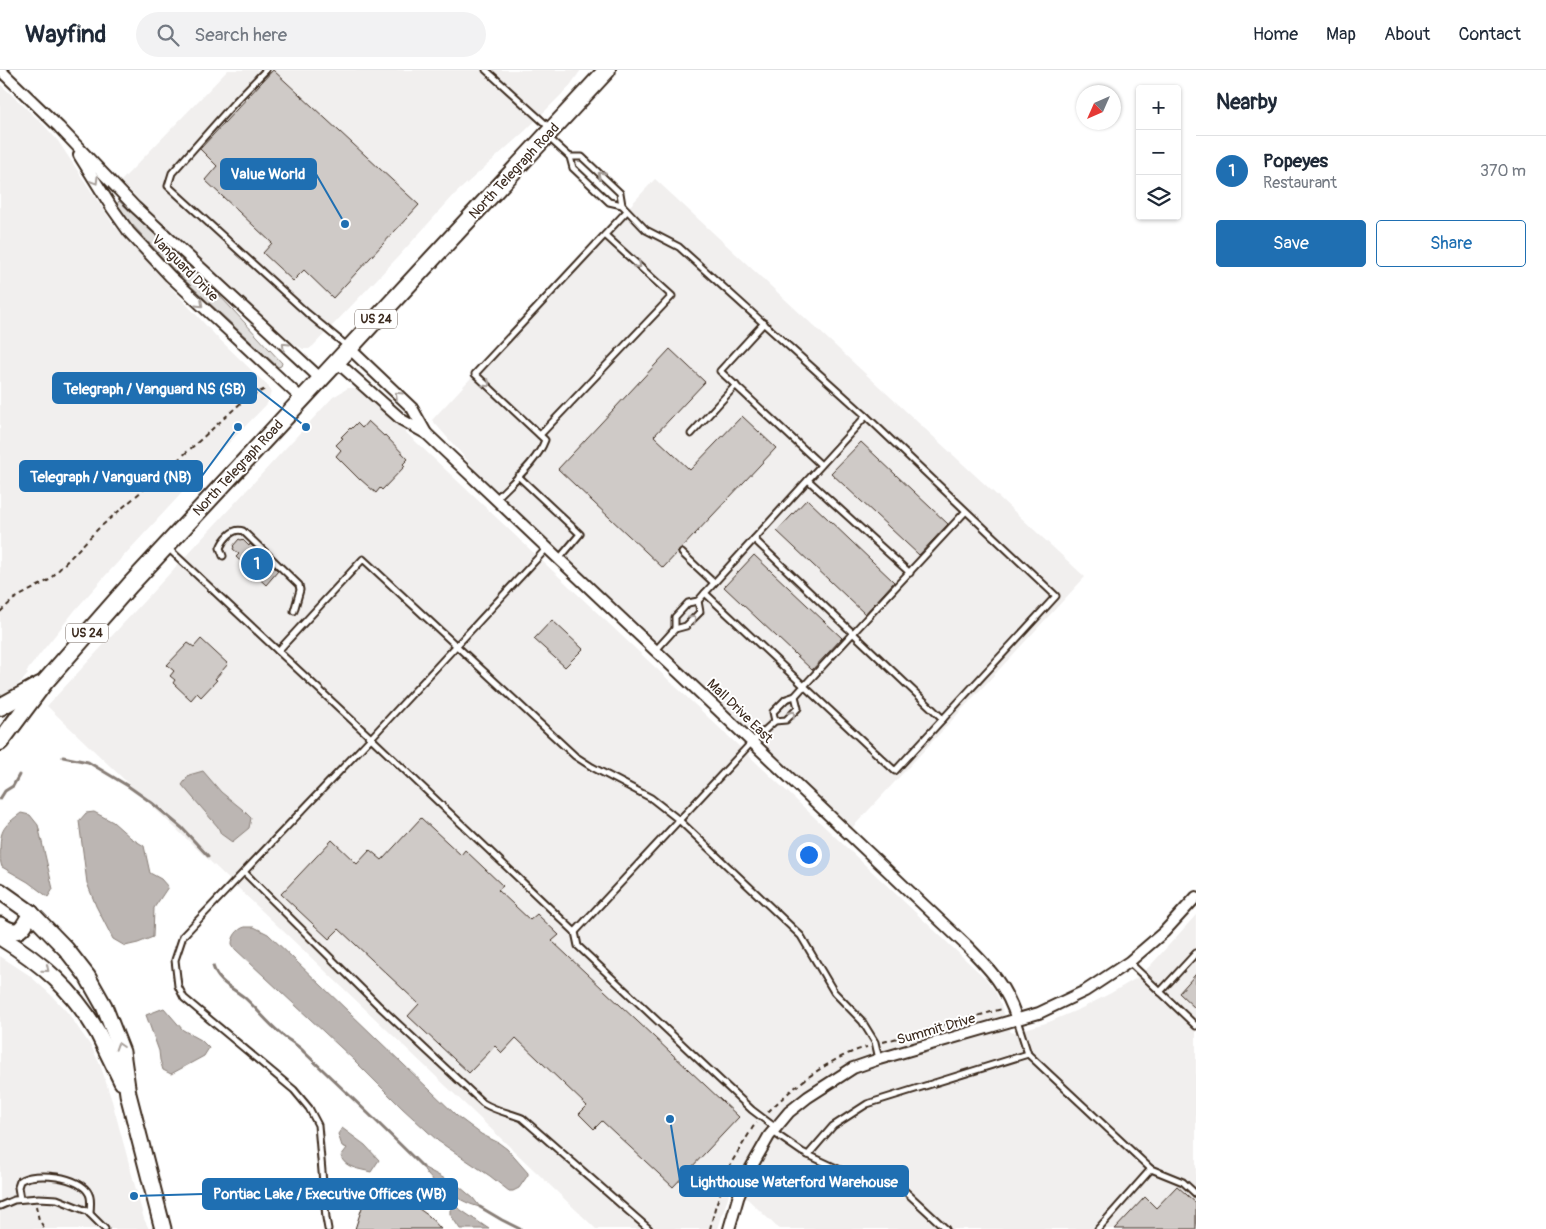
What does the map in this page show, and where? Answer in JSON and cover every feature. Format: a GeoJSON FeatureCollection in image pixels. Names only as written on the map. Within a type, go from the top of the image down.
{"type":"FeatureCollection","features":[{"type":"Feature","properties":{"kind":"main road","name":"North Telegraph Road"},"geometry":{"type":"LineString","coordinates":[[0,742],[44,683],[166,546],[607,70]]}},
{"type":"Feature","properties":{"kind":"main road"},"geometry":{"type":"LineString","coordinates":[[0,707],[44,683]]}},
{"type":"Feature","properties":{"kind":"main road"},"geometry":{"type":"LineString","coordinates":[[0,891],[31,913],[49,930],[87,976],[104,1006],[122,1052],[128,1094],[163,1229]]}},
{"type":"Feature","properties":{"kind":"main road"},"geometry":{"type":"LineString","coordinates":[[0,925],[11,931],[18,931],[24,927],[31,913]]}},
{"type":"Feature","properties":{"kind":"main road"},"geometry":{"type":"LineString","coordinates":[[0,936],[44,967],[70,994],[97,1033],[128,1094]]}},
{"type":"Feature","properties":{"kind":"street","name":"Vanguard Drive"},"geometry":{"type":"LineString","coordinates":[[0,70],[59,127],[135,207],[320,379]]}},
{"type":"Feature","properties":{"kind":"street","name":"Vanguard Drive"},"geometry":{"type":"LineString","coordinates":[[70,139],[129,232],[170,276],[302,399]]}},
{"type":"Feature","properties":{"kind":"street","name":"Mall Drive East"},"geometry":{"type":"LineString","coordinates":[[349,348],[412,408],[427,434]]}},
{"type":"Feature","properties":{"kind":"street","name":"Mall Drive East"},"geometry":{"type":"LineString","coordinates":[[336,362],[402,420],[427,434],[992,970],[1004,988],[1013,1006],[1017,1020]]}},
{"type":"Feature","properties":{"kind":"street","name":"Summit Drive"},"geometry":{"type":"LineString","coordinates":[[729,1229],[748,1173],[774,1130],[789,1112],[808,1097],[853,1068],[1039,1013],[1086,991],[1129,962],[1164,932],[1196,898]]}},
{"type":"Feature","properties":{"kind":"lane"},"geometry":{"type":"LineString","coordinates":[[266,70],[172,173],[168,186],[307,313],[349,348]]}},
{"type":"Feature","properties":{"kind":"lane"},"geometry":{"type":"LineString","coordinates":[[486,70],[549,133],[570,157],[572,168],[608,202],[622,205],[646,230],[680,247],[866,416],[1056,596],[896,770],[706,593]]}},
{"type":"Feature","properties":{"kind":"lane"},"geometry":{"type":"LineString","coordinates":[[570,157],[582,157],[620,193],[622,205]]}},
{"type":"Feature","properties":{"kind":"lane"},"geometry":{"type":"LineString","coordinates":[[495,500],[542,450],[545,440],[475,374],[628,211]]}},
{"type":"Feature","properties":{"kind":"lane"},"geometry":{"type":"LineString","coordinates":[[540,435],[672,296],[605,235]]}},
{"type":"Feature","properties":{"kind":"lane"},"geometry":{"type":"LineString","coordinates":[[764,323],[720,370],[821,465]]}},
{"type":"Feature","properties":{"kind":"lane"},"geometry":{"type":"LineString","coordinates":[[690,434],[736,385]]}},
{"type":"Feature","properties":{"kind":"lane"},"geometry":{"type":"LineString","coordinates":[[675,629],[675,617],[688,604],[698,601],[706,593],[866,416]]}},
{"type":"Feature","properties":{"kind":"lane"},"geometry":{"type":"LineString","coordinates":[[518,476],[580,534],[559,558]]}},
{"type":"Feature","properties":{"kind":"lane"},"geometry":{"type":"LineString","coordinates":[[808,480],[910,573]]}},
{"type":"Feature","properties":{"kind":"lane"},"geometry":{"type":"LineString","coordinates":[[775,721],[773,712],[786,699],[795,696],[966,511]]}},
{"type":"Feature","properties":{"kind":"lane"},"geometry":{"type":"LineString","coordinates":[[223,556],[220,548],[223,542],[236,530],[243,531],[299,585],[300,590],[294,611]]}},
{"type":"Feature","properties":{"kind":"lane"},"geometry":{"type":"LineString","coordinates":[[754,539],[854,632],[943,719]]}},
{"type":"Feature","properties":{"kind":"lane"},"geometry":{"type":"LineString","coordinates":[[166,546],[574,932],[578,946],[774,1130],[808,1155],[847,1173],[875,1175],[892,1179],[946,1229]]}},
{"type":"Feature","properties":{"kind":"lane"},"geometry":{"type":"LineString","coordinates":[[328,1229],[318,1125],[309,1108],[294,1090],[184,998],[178,986],[175,960],[183,936],[371,738],[547,548]]}},
{"type":"Feature","properties":{"kind":"lane"},"geometry":{"type":"LineString","coordinates":[[682,553],[714,583]]}},
{"type":"Feature","properties":{"kind":"lane"},"geometry":{"type":"LineString","coordinates":[[278,651],[363,559],[575,756],[651,798],[679,820],[801,936],[834,992],[862,1021],[875,1042],[879,1059]]}},
{"type":"Feature","properties":{"kind":"lane"},"geometry":{"type":"LineString","coordinates":[[656,650],[675,629],[686,626],[700,612],[698,601]]}},
{"type":"Feature","properties":{"kind":"lane"},"geometry":{"type":"LineString","coordinates":[[574,932],[752,742],[775,721],[786,720],[798,708],[795,696]]}},
{"type":"Feature","properties":{"kind":"lane"},"geometry":{"type":"LineString","coordinates":[[244,872],[378,1005],[483,1104],[496,1111],[510,1113],[522,1118],[649,1229]]}},
{"type":"Feature","properties":{"kind":"lane"},"geometry":{"type":"LineString","coordinates":[[1160,992],[1196,953]]}},
{"type":"Feature","properties":{"kind":"lane"},"geometry":{"type":"LineString","coordinates":[[1129,962],[1196,1026]]}},
{"type":"Feature","properties":{"kind":"lane"},"geometry":{"type":"LineString","coordinates":[[1017,1020],[1028,1054],[1151,1169],[1183,1182],[1196,1194]]}},
{"type":"Feature","properties":{"kind":"lane"},"geometry":{"type":"LineString","coordinates":[[808,1155],[833,1126],[867,1104],[1028,1054]]}},
{"type":"Feature","properties":{"kind":"lane"},"geometry":{"type":"LineString","coordinates":[[1098,1229],[1151,1169]]}},
{"type":"Feature","properties":{"kind":"lane"},"geometry":{"type":"LineString","coordinates":[[20,1199],[18,1187],[20,1181],[25,1177],[51,1176],[71,1181],[86,1188],[91,1198],[90,1214]]}},
{"type":"Feature","properties":{"kind":"lane"},"geometry":{"type":"LineString","coordinates":[[0,1206],[20,1199],[57,1200],[87,1211],[105,1229]]}},
{"type":"Feature","properties":{"kind":"path"},"geometry":{"type":"LineString","coordinates":[[0,612],[14,599],[49,580],[98,529],[243,401],[268,388]]}},
{"type":"Feature","properties":{"kind":"path"},"geometry":{"type":"LineString","coordinates":[[35,1198],[39,1220],[46,1229]]}},
{"type":"Feature","properties":{"kind":"shaded area"},"geometry":{"type":"Polygon","coordinates":[[[228,70],[581,70],[569,87],[525,131],[456,193],[313,346],[309,349],[303,349],[287,340],[147,209],[121,181],[228,70]]]}},
{"type":"Feature","properties":{"kind":"shaded area"},"geometry":{"type":"Polygon","coordinates":[[[0,84],[43,124],[58,141],[113,224],[126,239],[215,335],[268,386],[271,392],[267,404],[106,575],[44,649],[26,672],[28,674],[0,701],[0,84]]]}},
{"type":"Feature","properties":{"kind":"shaded area"},"geometry":{"type":"Polygon","coordinates":[[[655,179],[1085,577],[852,828],[480,475],[432,420],[655,179]]]}},
{"type":"Feature","properties":{"kind":"shaded area"},"geometry":{"type":"Polygon","coordinates":[[[119,201],[220,296],[282,363],[281,366],[278,367],[175,271],[130,222],[117,204],[119,201]]]}},
{"type":"Feature","properties":{"kind":"shaded area"},"geometry":{"type":"Polygon","coordinates":[[[348,388],[362,391],[985,978],[995,991],[1011,1033],[1049,1022],[1082,1008],[1135,979],[1150,966],[1196,915],[1196,1229],[779,1229],[732,1184],[718,1229],[596,1229],[47,706],[333,397],[348,388]]]}},
{"type":"Feature","properties":{"kind":"shaded area"},"geometry":{"type":"Polygon","coordinates":[[[203,771],[221,792],[251,818],[249,828],[232,842],[221,834],[218,827],[182,785],[189,775],[203,771]]]}},
{"type":"Feature","properties":{"kind":"shaded area"},"geometry":{"type":"Polygon","coordinates":[[[94,812],[113,822],[131,838],[144,846],[150,873],[161,879],[168,887],[154,908],[153,937],[125,946],[113,939],[96,906],[87,883],[79,821],[86,813],[94,812]]]}},
{"type":"Feature","properties":{"kind":"shaded area"},"geometry":{"type":"Polygon","coordinates":[[[21,813],[30,815],[38,825],[53,889],[48,897],[1,865],[2,833],[7,825],[21,813]]]}},
{"type":"Feature","properties":{"kind":"shaded area"},"geometry":{"type":"Polygon","coordinates":[[[245,927],[254,927],[268,934],[457,1116],[481,1134],[507,1149],[528,1173],[519,1188],[509,1191],[438,1141],[235,949],[232,944],[234,936],[237,931],[245,927]]]}},
{"type":"Feature","properties":{"kind":"shaded area"},"geometry":{"type":"Polygon","coordinates":[[[0,956],[29,975],[51,995],[68,1013],[92,1048],[101,1067],[112,1101],[144,1219],[149,1229],[0,1229],[0,956]]]}},
{"type":"Feature","properties":{"kind":"shaded area"},"geometry":{"type":"Polygon","coordinates":[[[164,1008],[183,1030],[201,1040],[209,1048],[204,1056],[171,1074],[163,1070],[159,1051],[146,1015],[164,1008]]]}},
{"type":"Feature","properties":{"kind":"shaded area"},"geometry":{"type":"Polygon","coordinates":[[[342,1128],[365,1145],[379,1160],[371,1172],[349,1166],[343,1160],[341,1156],[347,1148],[342,1146],[338,1134],[342,1128]]]}},
{"type":"Feature","properties":{"kind":"shaded area"},"geometry":{"type":"Polygon","coordinates":[[[423,1167],[460,1187],[480,1207],[465,1202],[439,1186],[423,1167]]]}},
{"type":"Feature","properties":{"kind":"shaded area"},"geometry":{"type":"Polygon","coordinates":[[[455,1206],[489,1229],[460,1229],[450,1214],[450,1210],[455,1206]]]}},
{"type":"Feature","properties":{"kind":"building"},"geometry":{"type":"Polygon","coordinates":[[[273,70],[419,205],[333,298],[304,270],[293,281],[263,253],[272,243],[205,180],[217,166],[200,149],[273,70]]]}},
{"type":"Feature","properties":{"kind":"building"},"geometry":{"type":"Polygon","coordinates":[[[670,349],[705,382],[654,436],[690,470],[742,416],[776,448],[663,568],[558,469],[670,349]]]}},
{"type":"Feature","properties":{"kind":"building"},"geometry":{"type":"Polygon","coordinates":[[[368,421],[385,435],[408,459],[403,464],[405,466],[382,490],[380,488],[376,493],[336,456],[341,450],[336,445],[343,438],[341,437],[357,423],[362,428],[368,421]]]}},
{"type":"Feature","properties":{"kind":"building"},"geometry":{"type":"Polygon","coordinates":[[[861,442],[948,524],[919,555],[831,473],[861,442]]]}},
{"type":"Feature","properties":{"kind":"building"},"geometry":{"type":"Polygon","coordinates":[[[807,499],[894,582],[865,614],[777,531],[807,499]]]}},
{"type":"Feature","properties":{"kind":"building"},"geometry":{"type":"Polygon","coordinates":[[[239,539],[242,539],[249,546],[250,544],[278,571],[266,585],[236,557],[239,554],[233,549],[233,546],[239,539]]]}},
{"type":"Feature","properties":{"kind":"building"},"geometry":{"type":"Polygon","coordinates":[[[754,555],[842,638],[812,670],[724,587],[754,555]]]}},
{"type":"Feature","properties":{"kind":"building"},"geometry":{"type":"Polygon","coordinates":[[[552,620],[583,649],[565,667],[534,639],[552,620]]]}},
{"type":"Feature","properties":{"kind":"building"},"geometry":{"type":"Polygon","coordinates":[[[201,639],[228,664],[215,679],[217,680],[201,697],[197,693],[191,700],[173,683],[175,680],[170,676],[174,671],[167,665],[188,643],[194,647],[201,639]]]}},
{"type":"Feature","properties":{"kind":"building"},"geometry":{"type":"Polygon","coordinates":[[[421,818],[461,855],[465,850],[503,886],[498,890],[530,920],[537,914],[559,935],[552,941],[739,1117],[673,1187],[602,1121],[594,1129],[579,1114],[587,1106],[516,1038],[502,1053],[495,1046],[469,1073],[408,1016],[419,1004],[339,929],[329,939],[281,894],[332,840],[357,864],[370,850],[382,860],[421,818]]]}},
{"type":"Feature","properties":{"kind":"building"},"geometry":{"type":"Polygon","coordinates":[[[1196,974],[1196,1009],[1179,993],[1196,974]]]}},
{"type":"Feature","properties":{"kind":"building"},"geometry":{"type":"Polygon","coordinates":[[[370,1183],[398,1194],[429,1216],[441,1229],[355,1229],[370,1183]]]}},
{"type":"Feature","properties":{"kind":"building"},"geometry":{"type":"Polygon","coordinates":[[[1177,1186],[1196,1203],[1196,1229],[1115,1229],[1145,1197],[1156,1208],[1177,1186]]]}},
{"type":"Feature","properties":{"kind":"waterway"},"geometry":{"type":"LineString","coordinates":[[63,757],[88,762],[128,786],[182,828],[208,856]]}},
{"type":"Feature","properties":{"kind":"waterway"},"geometry":{"type":"LineString","coordinates":[[0,799],[5,791],[13,786],[19,775]]}},
{"type":"Feature","properties":{"kind":"waterway"},"geometry":{"type":"LineString","coordinates":[[213,966],[218,977],[226,985],[245,998],[275,1029],[301,1049],[423,1167]]}},
{"type":"Feature","properties":{"kind":"waterway"},"geometry":{"type":"LineString","coordinates":[[480,1207],[520,1229]]}},
{"type":"Feature","properties":{"kind":"place","name":"Value World"},"geometry":{"type":"Point","coordinates":[345,224]}},
{"type":"Feature","properties":{"kind":"place","name":"Telegraph / Vanguard (NB)"},"geometry":{"type":"Point","coordinates":[238,427]}},
{"type":"Feature","properties":{"kind":"place","name":"Telegraph / Vanguard NS (SB)"},"geometry":{"type":"Point","coordinates":[306,427]}},
{"type":"Feature","properties":{"kind":"place","name":"Popeyes"},"geometry":{"type":"Point","coordinates":[257,564]}},
{"type":"Feature","properties":{"kind":"place","name":"Lighthouse Waterford Warehouse"},"geometry":{"type":"Point","coordinates":[670,1119]}},
{"type":"Feature","properties":{"kind":"place","name":"Pontiac Lake / Executive Offices (WB)"},"geometry":{"type":"Point","coordinates":[134,1196]}}]}
